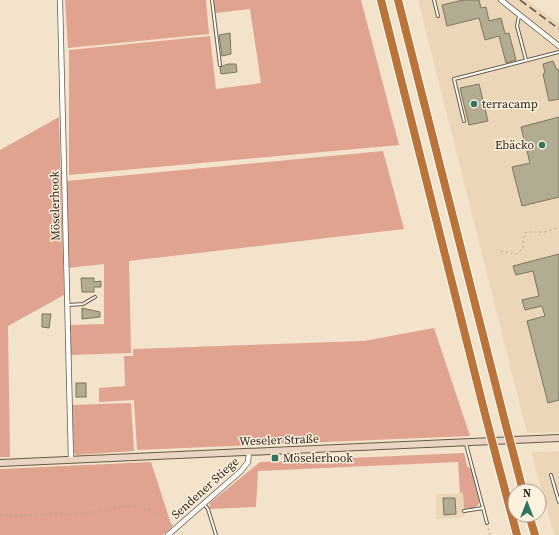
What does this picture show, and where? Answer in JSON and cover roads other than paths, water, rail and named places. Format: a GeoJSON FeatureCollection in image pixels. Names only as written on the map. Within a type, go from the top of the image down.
{"type":"FeatureCollection","features":[{"type":"Feature","properties":{"kind":"highway"},"geometry":{"type":"LineString","coordinates":[[381,0],[516,535]]}},
{"type":"Feature","properties":{"kind":"highway"},"geometry":{"type":"LineString","coordinates":[[398,0],[521,483]]}},
{"type":"Feature","properties":{"kind":"highway"},"geometry":{"type":"LineString","coordinates":[[531,523],[534,535]]}},
{"type":"Feature","properties":{"kind":"main road","name":"Weseler Straße"},"geometry":{"type":"LineString","coordinates":[[0,463],[559,438]]}},
{"type":"Feature","properties":{"kind":"street","name":"Möselerhook"},"geometry":{"type":"LineString","coordinates":[[60,0],[71,460]]}},
{"type":"Feature","properties":{"kind":"street"},"geometry":{"type":"LineString","coordinates":[[501,0],[559,46]]}},
{"type":"Feature","properties":{"kind":"street","name":"Sendener Stiege"},"geometry":{"type":"LineString","coordinates":[[168,535],[246,465],[249,452]]}},
{"type":"Feature","properties":{"kind":"lane"},"geometry":{"type":"LineString","coordinates":[[212,0],[220,65]]}},
{"type":"Feature","properties":{"kind":"lane"},"geometry":{"type":"LineString","coordinates":[[434,0],[438,16]]}},
{"type":"Feature","properties":{"kind":"lane"},"geometry":{"type":"LineString","coordinates":[[520,15],[517,20],[517,26],[526,60]]}},
{"type":"Feature","properties":{"kind":"lane"},"geometry":{"type":"LineString","coordinates":[[464,121],[454,78],[559,52]]}},
{"type":"Feature","properties":{"kind":"lane"},"geometry":{"type":"LineString","coordinates":[[68,304],[84,304],[95,297]]}},
{"type":"Feature","properties":{"kind":"lane"},"geometry":{"type":"LineString","coordinates":[[466,442],[487,523]]}},
{"type":"Feature","properties":{"kind":"lane"},"geometry":{"type":"LineString","coordinates":[[551,475],[559,502]]}},
{"type":"Feature","properties":{"kind":"lane"},"geometry":{"type":"LineString","coordinates":[[204,504],[216,535]]}},
{"type":"Feature","properties":{"kind":"lane"},"geometry":{"type":"LineString","coordinates":[[464,511],[483,508]]}},
{"type":"Feature","properties":{"kind":"railway"},"geometry":{"type":"LineString","coordinates":[[520,0],[559,29]]}},
{"type":"Feature","properties":{"kind":"place","name":"terracamp"},"geometry":{"type":"Point","coordinates":[474,104]}},
{"type":"Feature","properties":{"kind":"place","name":"Ebäcko"},"geometry":{"type":"Point","coordinates":[542,145]}},
{"type":"Feature","properties":{"kind":"place","name":"Möselerhook"},"geometry":{"type":"Point","coordinates":[275,458]}}]}
